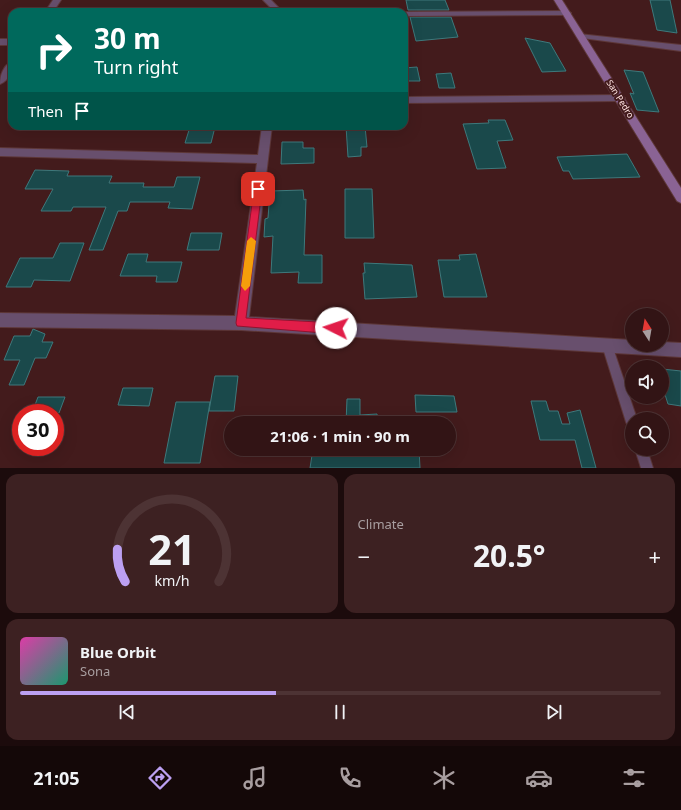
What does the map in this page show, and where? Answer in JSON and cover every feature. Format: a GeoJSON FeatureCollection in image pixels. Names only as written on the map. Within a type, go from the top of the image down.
{"type":"FeatureCollection","features":[{"type":"Feature","properties":{"kind":"main road","name":"San Pedro"},"geometry":{"type":"LineString","coordinates":[[558,0],[582,36],[681,198]]}},
{"type":"Feature","properties":{"kind":"street"},"geometry":{"type":"LineString","coordinates":[[267,0],[275,8]]}},
{"type":"Feature","properties":{"kind":"street"},"geometry":{"type":"LineString","coordinates":[[408,14],[567,13]]}},
{"type":"Feature","properties":{"kind":"street"},"geometry":{"type":"LineString","coordinates":[[582,36],[681,48]]}},
{"type":"Feature","properties":{"kind":"street"},"geometry":{"type":"LineString","coordinates":[[0,81],[8,70]]}},
{"type":"Feature","properties":{"kind":"street"},"geometry":{"type":"LineString","coordinates":[[408,100],[620,98]]}},
{"type":"Feature","properties":{"kind":"street"},"geometry":{"type":"LineString","coordinates":[[241,323],[266,130]]}},
{"type":"Feature","properties":{"kind":"street"},"geometry":{"type":"LineString","coordinates":[[0,152],[262,159]]}},
{"type":"Feature","properties":{"kind":"street"},"geometry":{"type":"LineString","coordinates":[[0,320],[241,323],[681,350]]}},
{"type":"Feature","properties":{"kind":"lane"},"geometry":{"type":"LineString","coordinates":[[607,345],[629,412]]}},
{"type":"Feature","properties":{"kind":"lane"},"geometry":{"type":"LineString","coordinates":[[643,456],[647,468]]}},
{"type":"Feature","properties":{"kind":"building"},"geometry":{"type":"Polygon","coordinates":[[[406,0],[445,0],[449,10],[408,10],[406,0]]]}},
{"type":"Feature","properties":{"kind":"building"},"geometry":{"type":"Polygon","coordinates":[[[650,0],[670,0],[677,33],[657,30],[650,0]]]}},
{"type":"Feature","properties":{"kind":"building"},"geometry":{"type":"Polygon","coordinates":[[[410,17],[451,17],[458,37],[416,41],[410,17]]]}},
{"type":"Feature","properties":{"kind":"building"},"geometry":{"type":"Polygon","coordinates":[[[525,38],[550,43],[566,71],[542,72],[525,38]]]}},
{"type":"Feature","properties":{"kind":"building"},"geometry":{"type":"Polygon","coordinates":[[[417,67],[420,81],[408,81],[408,68],[417,67]]]}},
{"type":"Feature","properties":{"kind":"building"},"geometry":{"type":"Polygon","coordinates":[[[624,70],[643,72],[659,112],[637,110],[630,93],[634,94],[624,70]]]}},
{"type":"Feature","properties":{"kind":"building"},"geometry":{"type":"Polygon","coordinates":[[[451,73],[455,88],[439,88],[436,74],[451,73]]]}},
{"type":"Feature","properties":{"kind":"building"},"geometry":{"type":"Polygon","coordinates":[[[488,120],[505,120],[513,140],[497,141],[506,168],[477,169],[463,124],[489,123],[488,120]]]}},
{"type":"Feature","properties":{"kind":"building"},"geometry":{"type":"Polygon","coordinates":[[[189,130],[214,130],[211,143],[185,143],[189,130]]]}},
{"type":"Feature","properties":{"kind":"building"},"geometry":{"type":"Polygon","coordinates":[[[346,130],[365,130],[367,147],[361,147],[361,156],[348,157],[346,130]]]}},
{"type":"Feature","properties":{"kind":"building"},"geometry":{"type":"Polygon","coordinates":[[[282,142],[303,142],[303,148],[314,148],[314,163],[281,164],[282,142]]]}},
{"type":"Feature","properties":{"kind":"building"},"geometry":{"type":"Polygon","coordinates":[[[627,154],[640,177],[573,179],[569,171],[563,171],[557,157],[627,154]]]}},
{"type":"Feature","properties":{"kind":"building"},"geometry":{"type":"Polygon","coordinates":[[[35,170],[69,171],[67,176],[112,176],[109,183],[144,183],[143,187],[174,187],[177,177],[200,177],[192,209],[168,208],[170,202],[130,202],[127,211],[118,211],[103,250],[89,250],[106,207],[73,207],[71,211],[41,211],[53,189],[25,189],[35,170]]]}},
{"type":"Feature","properties":{"kind":"building"},"geometry":{"type":"Polygon","coordinates":[[[345,189],[372,189],[374,238],[345,238],[345,189]]]}},
{"type":"Feature","properties":{"kind":"building"},"geometry":{"type":"Polygon","coordinates":[[[303,190],[304,200],[306,199],[304,255],[322,255],[322,283],[298,283],[299,272],[271,273],[273,236],[264,237],[265,219],[268,218],[270,191],[303,190]]]}},
{"type":"Feature","properties":{"kind":"building"},"geometry":{"type":"Polygon","coordinates":[[[191,233],[222,233],[219,250],[187,250],[191,233]]]}},
{"type":"Feature","properties":{"kind":"building"},"geometry":{"type":"Polygon","coordinates":[[[60,243],[84,243],[70,281],[34,280],[31,287],[6,287],[20,258],[53,258],[60,243]]]}},
{"type":"Feature","properties":{"kind":"building"},"geometry":{"type":"Polygon","coordinates":[[[128,254],[148,254],[146,262],[182,262],[177,282],[156,282],[157,276],[120,276],[128,254]]]}},
{"type":"Feature","properties":{"kind":"building"},"geometry":{"type":"Polygon","coordinates":[[[476,254],[487,297],[444,297],[438,260],[460,260],[459,255],[476,254]]]}},
{"type":"Feature","properties":{"kind":"building"},"geometry":{"type":"Polygon","coordinates":[[[364,263],[412,265],[417,297],[365,299],[363,273],[365,273],[364,263]]]}},
{"type":"Feature","properties":{"kind":"building"},"geometry":{"type":"Polygon","coordinates":[[[33,329],[45,334],[42,342],[53,342],[46,358],[35,358],[24,385],[9,385],[20,360],[4,360],[14,336],[30,336],[33,329]]]}},
{"type":"Feature","properties":{"kind":"building"},"geometry":{"type":"Polygon","coordinates":[[[669,370],[681,371],[681,406],[668,404],[669,370]]]}},
{"type":"Feature","properties":{"kind":"building"},"geometry":{"type":"Polygon","coordinates":[[[215,376],[238,376],[234,411],[209,411],[215,376]]]}},
{"type":"Feature","properties":{"kind":"building"},"geometry":{"type":"Polygon","coordinates":[[[123,388],[153,388],[149,406],[118,405],[123,388]]]}},
{"type":"Feature","properties":{"kind":"building"},"geometry":{"type":"Polygon","coordinates":[[[415,395],[454,396],[457,412],[416,412],[415,395]]]}},
{"type":"Feature","properties":{"kind":"building"},"geometry":{"type":"Polygon","coordinates":[[[38,397],[65,397],[62,404],[35,404],[38,397]]]}},
{"type":"Feature","properties":{"kind":"building"},"geometry":{"type":"Polygon","coordinates":[[[347,399],[360,399],[360,415],[377,414],[377,416],[346,416],[347,399]]]}},
{"type":"Feature","properties":{"kind":"building"},"geometry":{"type":"Polygon","coordinates":[[[531,401],[546,401],[549,411],[558,411],[562,424],[570,424],[567,413],[580,410],[596,468],[582,468],[575,440],[540,440],[531,401]]]}},
{"type":"Feature","properties":{"kind":"building"},"geometry":{"type":"Polygon","coordinates":[[[176,402],[210,402],[200,463],[164,463],[176,402]]]}},
{"type":"Feature","properties":{"kind":"building"},"geometry":{"type":"Polygon","coordinates":[[[312,456],[419,456],[420,468],[310,468],[312,456]]]}},
{"type":"Feature","properties":{"kind":"slow traffic"},"geometry":{"type":"LineString","coordinates":[[245,286],[251,241]]}},
{"type":"Feature","properties":{"kind":"route"},"geometry":{"type":"LineString","coordinates":[[258,189],[241,323],[336,328]]}}]}
